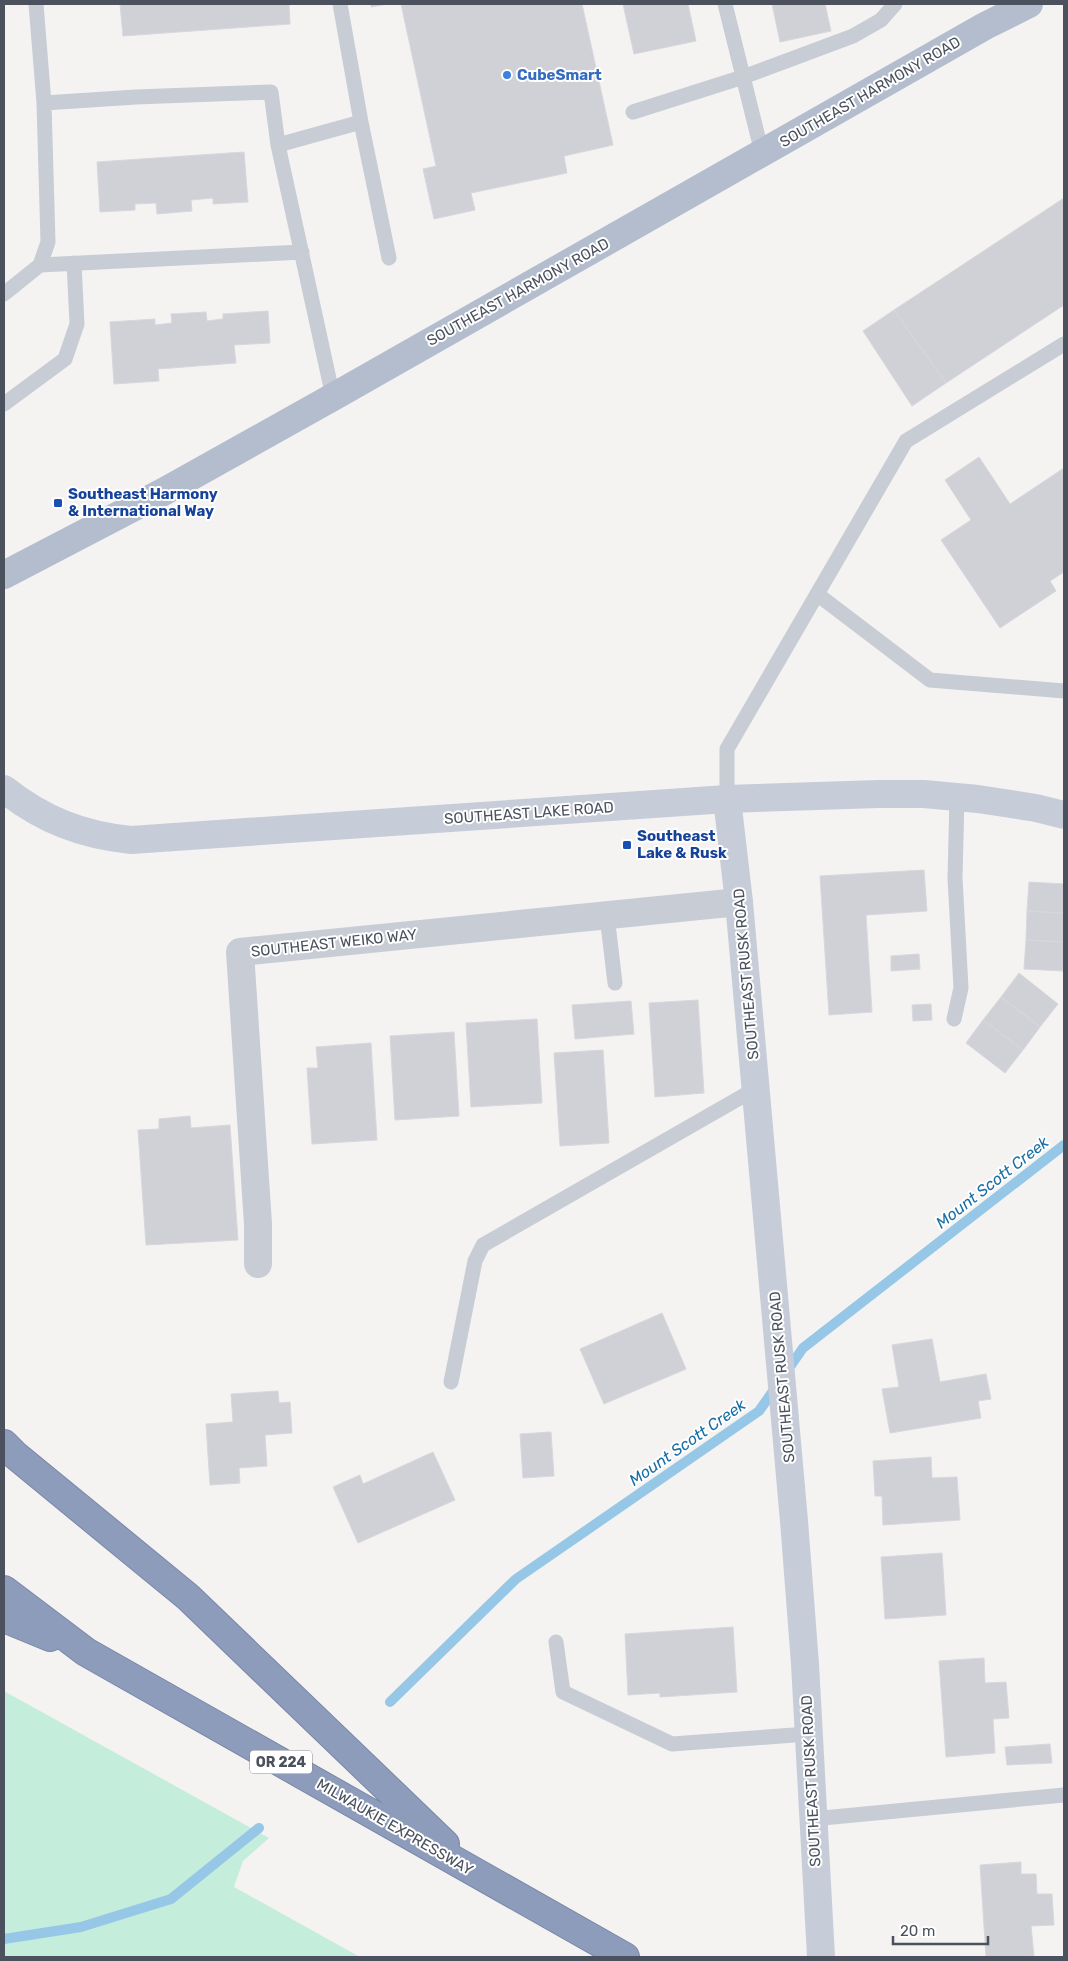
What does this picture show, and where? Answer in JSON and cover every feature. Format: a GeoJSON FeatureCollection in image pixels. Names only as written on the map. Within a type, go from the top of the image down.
{"type":"FeatureCollection","features":[{"type":"Feature","properties":{"kind":"highway"},"geometry":{"type":"LineString","coordinates":[[4,1444],[188,1597],[475,1873]]}},
{"type":"Feature","properties":{"kind":"highway","name":"MILWAUKIE EXPRESSWAY"},"geometry":{"type":"LineString","coordinates":[[4,1590],[86,1652]]}},
{"type":"Feature","properties":{"kind":"highway","name":"MILWAUKIE EXPRESSWAY"},"geometry":{"type":"LineString","coordinates":[[4,1618],[86,1652],[625,1957]]}},
{"type":"Feature","properties":{"kind":"main road","name":"SOUTHEAST HARMONY ROAD"},"geometry":{"type":"LineString","coordinates":[[4,575],[165,491],[334,397],[985,26],[1030,4]]}},
{"type":"Feature","properties":{"kind":"street","name":"SOUTHEAST LAKE ROAD"},"geometry":{"type":"LineString","coordinates":[[4,789],[20,802],[58,823],[110,838],[131,840],[727,799],[879,794],[924,794],[957,797],[1036,808],[1064,815]]}},
{"type":"Feature","properties":{"kind":"street","name":"SOUTHEAST RUSK ROAD"},"geometry":{"type":"LineString","coordinates":[[727,799],[740,902],[757,1088],[805,1664],[821,1957]]}},
{"type":"Feature","properties":{"kind":"street","name":"SOUTHEAST WEIKO WAY"},"geometry":{"type":"LineString","coordinates":[[258,1264],[258,1224],[240,952],[740,902]]}},
{"type":"Feature","properties":{"kind":"lane"},"geometry":{"type":"LineString","coordinates":[[4,294],[40,265],[48,242],[44,103],[36,4]]}},
{"type":"Feature","properties":{"kind":"lane"},"geometry":{"type":"LineString","coordinates":[[340,4],[361,122],[389,258]]}},
{"type":"Feature","properties":{"kind":"lane"},"geometry":{"type":"LineString","coordinates":[[726,4],[762,153]]}},
{"type":"Feature","properties":{"kind":"lane"},"geometry":{"type":"LineString","coordinates":[[633,112],[743,77],[852,36],[881,20],[894,4]]}},
{"type":"Feature","properties":{"kind":"lane"},"geometry":{"type":"LineString","coordinates":[[44,103],[136,97],[271,92],[278,145],[334,397]]}},
{"type":"Feature","properties":{"kind":"lane"},"geometry":{"type":"LineString","coordinates":[[278,145],[361,122]]}},
{"type":"Feature","properties":{"kind":"lane"},"geometry":{"type":"LineString","coordinates":[[40,265],[302,252]]}},
{"type":"Feature","properties":{"kind":"lane"},"geometry":{"type":"LineString","coordinates":[[4,404],[65,359],[77,324],[74,263]]}},
{"type":"Feature","properties":{"kind":"lane"},"geometry":{"type":"LineString","coordinates":[[727,799],[727,749],[906,440],[1064,344]]}},
{"type":"Feature","properties":{"kind":"lane"},"geometry":{"type":"LineString","coordinates":[[817,594],[930,680],[1064,691]]}},
{"type":"Feature","properties":{"kind":"lane"},"geometry":{"type":"LineString","coordinates":[[954,1020],[961,988],[955,878],[957,797]]}},
{"type":"Feature","properties":{"kind":"lane"},"geometry":{"type":"LineString","coordinates":[[606,916],[615,983]]}},
{"type":"Feature","properties":{"kind":"lane"},"geometry":{"type":"LineString","coordinates":[[451,1382],[475,1261],[483,1245],[757,1088]]}},
{"type":"Feature","properties":{"kind":"lane"},"geometry":{"type":"LineString","coordinates":[[556,1642],[563,1692],[672,1744],[808,1734]]}},
{"type":"Feature","properties":{"kind":"lane"},"geometry":{"type":"LineString","coordinates":[[812,1819],[1064,1795]]}},
{"type":"Feature","properties":{"kind":"green space"},"geometry":{"type":"Polygon","coordinates":[[[4,1691],[269,1838],[243,1861],[234,1887],[360,1957],[4,1957],[4,1691]]]}},
{"type":"Feature","properties":{"kind":"building"},"geometry":{"type":"Polygon","coordinates":[[[120,4],[289,4],[290,24],[123,36],[120,4]]]}},
{"type":"Feature","properties":{"kind":"building"},"geometry":{"type":"Polygon","coordinates":[[[371,4],[388,4],[371,7],[371,4]]]}},
{"type":"Feature","properties":{"kind":"building","name":"CubeSmart"},"geometry":{"type":"Polygon","coordinates":[[[401,4],[582,4],[613,145],[564,156],[567,173],[471,193],[475,210],[434,219],[423,169],[436,166],[401,4]]]}},
{"type":"Feature","properties":{"kind":"building"},"geometry":{"type":"Polygon","coordinates":[[[623,4],[688,4],[696,41],[634,54],[623,4]]]}},
{"type":"Feature","properties":{"kind":"building"},"geometry":{"type":"Polygon","coordinates":[[[772,4],[825,4],[831,31],[780,42],[772,4]]]}},
{"type":"Feature","properties":{"kind":"building"},"geometry":{"type":"Polygon","coordinates":[[[244,152],[248,202],[213,204],[213,198],[191,200],[192,211],[157,214],[156,203],[135,204],[135,210],[100,212],[97,162],[244,152]]]}},
{"type":"Feature","properties":{"kind":"building"},"geometry":{"type":"Polygon","coordinates":[[[1064,198],[1064,305],[946,383],[894,310],[1064,198]]]}},
{"type":"Feature","properties":{"kind":"building"},"geometry":{"type":"Polygon","coordinates":[[[894,310],[946,383],[912,406],[863,331],[894,310]]]}},
{"type":"Feature","properties":{"kind":"building"},"geometry":{"type":"Polygon","coordinates":[[[268,311],[270,343],[234,345],[236,363],[158,369],[159,381],[114,384],[110,322],[155,319],[155,325],[172,323],[171,314],[206,312],[207,321],[223,319],[223,314],[268,311]]]}},
{"type":"Feature","properties":{"kind":"building"},"geometry":{"type":"Polygon","coordinates":[[[979,457],[1010,504],[1064,468],[1064,572],[1050,581],[1056,591],[1000,628],[941,540],[971,520],[945,480],[979,457]]]}},
{"type":"Feature","properties":{"kind":"building"},"geometry":{"type":"Polygon","coordinates":[[[924,870],[927,911],[866,915],[872,1012],[829,1015],[820,876],[924,870]]]}},
{"type":"Feature","properties":{"kind":"building"},"geometry":{"type":"Polygon","coordinates":[[[1029,882],[1064,884],[1064,913],[1027,911],[1029,882]]]}},
{"type":"Feature","properties":{"kind":"building"},"geometry":{"type":"Polygon","coordinates":[[[1027,911],[1064,913],[1064,942],[1026,940],[1027,911]]]}},
{"type":"Feature","properties":{"kind":"building"},"geometry":{"type":"Polygon","coordinates":[[[1026,940],[1064,942],[1064,971],[1024,969],[1026,940]]]}},
{"type":"Feature","properties":{"kind":"building"},"geometry":{"type":"Polygon","coordinates":[[[919,954],[920,969],[891,971],[891,956],[919,954]]]}},
{"type":"Feature","properties":{"kind":"building"},"geometry":{"type":"Polygon","coordinates":[[[1019,973],[1058,1004],[1040,1027],[1001,997],[1019,973]]]}},
{"type":"Feature","properties":{"kind":"building"},"geometry":{"type":"Polygon","coordinates":[[[1001,997],[1040,1027],[1023,1050],[983,1020],[1001,997]]]}},
{"type":"Feature","properties":{"kind":"building"},"geometry":{"type":"Polygon","coordinates":[[[698,1000],[704,1093],[655,1097],[649,1003],[698,1000]]]}},
{"type":"Feature","properties":{"kind":"building"},"geometry":{"type":"Polygon","coordinates":[[[631,1001],[634,1034],[575,1039],[572,1005],[631,1001]]]}},
{"type":"Feature","properties":{"kind":"building"},"geometry":{"type":"Polygon","coordinates":[[[931,1004],[932,1020],[913,1021],[912,1005],[931,1004]]]}},
{"type":"Feature","properties":{"kind":"building"},"geometry":{"type":"Polygon","coordinates":[[[537,1019],[542,1103],[471,1107],[466,1023],[537,1019]]]}},
{"type":"Feature","properties":{"kind":"building"},"geometry":{"type":"Polygon","coordinates":[[[983,1020],[1023,1050],[1005,1073],[966,1043],[983,1020]]]}},
{"type":"Feature","properties":{"kind":"building"},"geometry":{"type":"Polygon","coordinates":[[[454,1032],[459,1116],[395,1120],[390,1036],[454,1032]]]}},
{"type":"Feature","properties":{"kind":"building"},"geometry":{"type":"Polygon","coordinates":[[[371,1043],[377,1140],[312,1144],[307,1068],[318,1068],[316,1047],[371,1043]]]}},
{"type":"Feature","properties":{"kind":"building"},"geometry":{"type":"Polygon","coordinates":[[[603,1050],[609,1143],[560,1146],[554,1053],[603,1050]]]}},
{"type":"Feature","properties":{"kind":"building"},"geometry":{"type":"Polygon","coordinates":[[[190,1116],[191,1128],[230,1125],[238,1240],[146,1245],[138,1130],[159,1129],[159,1119],[190,1116]]]}},
{"type":"Feature","properties":{"kind":"building"},"geometry":{"type":"Polygon","coordinates":[[[662,1313],[686,1369],[604,1404],[580,1349],[662,1313]]]}},
{"type":"Feature","properties":{"kind":"building"},"geometry":{"type":"Polygon","coordinates":[[[932,1339],[940,1382],[986,1374],[991,1399],[978,1401],[981,1418],[890,1433],[882,1389],[899,1387],[892,1345],[932,1339]]]}},
{"type":"Feature","properties":{"kind":"building"},"geometry":{"type":"Polygon","coordinates":[[[278,1391],[279,1403],[290,1402],[292,1433],[265,1435],[267,1466],[239,1468],[240,1483],[210,1485],[206,1424],[233,1422],[231,1394],[278,1391]]]}},
{"type":"Feature","properties":{"kind":"building"},"geometry":{"type":"Polygon","coordinates":[[[551,1432],[554,1476],[523,1478],[520,1434],[551,1432]]]}},
{"type":"Feature","properties":{"kind":"building"},"geometry":{"type":"Polygon","coordinates":[[[433,1452],[455,1500],[358,1543],[333,1487],[360,1475],[363,1484],[433,1452]]]}},
{"type":"Feature","properties":{"kind":"building"},"geometry":{"type":"Polygon","coordinates":[[[931,1457],[932,1478],[957,1477],[960,1520],[883,1525],[882,1496],[875,1496],[873,1461],[931,1457]]]}},
{"type":"Feature","properties":{"kind":"building"},"geometry":{"type":"Polygon","coordinates":[[[942,1553],[946,1615],[885,1619],[881,1557],[942,1553]]]}},
{"type":"Feature","properties":{"kind":"building"},"geometry":{"type":"Polygon","coordinates":[[[733,1627],[737,1692],[660,1697],[660,1693],[628,1695],[625,1634],[733,1627]]]}},
{"type":"Feature","properties":{"kind":"building"},"geometry":{"type":"Polygon","coordinates":[[[984,1658],[985,1683],[1006,1682],[1009,1718],[993,1719],[995,1753],[946,1757],[939,1661],[984,1658]]]}},
{"type":"Feature","properties":{"kind":"building"},"geometry":{"type":"Polygon","coordinates":[[[1050,1744],[1052,1763],[1007,1765],[1005,1747],[1050,1744]]]}},
{"type":"Feature","properties":{"kind":"building"},"geometry":{"type":"Polygon","coordinates":[[[1021,1862],[1021,1874],[1036,1874],[1037,1894],[1052,1894],[1054,1925],[1031,1926],[1034,1956],[986,1957],[980,1865],[1021,1862]]]}},
{"type":"Feature","properties":{"kind":"waterway","name":"Mount Scott Creek"},"geometry":{"type":"LineString","coordinates":[[787,1371],[803,1348],[1064,1145]]}},
{"type":"Feature","properties":{"kind":"waterway","name":"Mount Scott Creek"},"geometry":{"type":"LineString","coordinates":[[390,1702],[516,1579],[759,1411],[776,1387]]}},
{"type":"Feature","properties":{"kind":"waterway","name":"Mount Scott Creek"},"geometry":{"type":"LineString","coordinates":[[4,1939],[81,1927],[171,1899],[259,1828]]}},
{"type":"Feature","properties":{"kind":"place","name":"CubeSmart"},"geometry":{"type":"Point","coordinates":[507,75]}},
{"type":"Feature","properties":{"kind":"place","name":"Southeast Harmony & International Way"},"geometry":{"type":"Point","coordinates":[58,503]}},
{"type":"Feature","properties":{"kind":"place","name":"Southeast Lake & Rusk"},"geometry":{"type":"Point","coordinates":[627,845]}}]}
